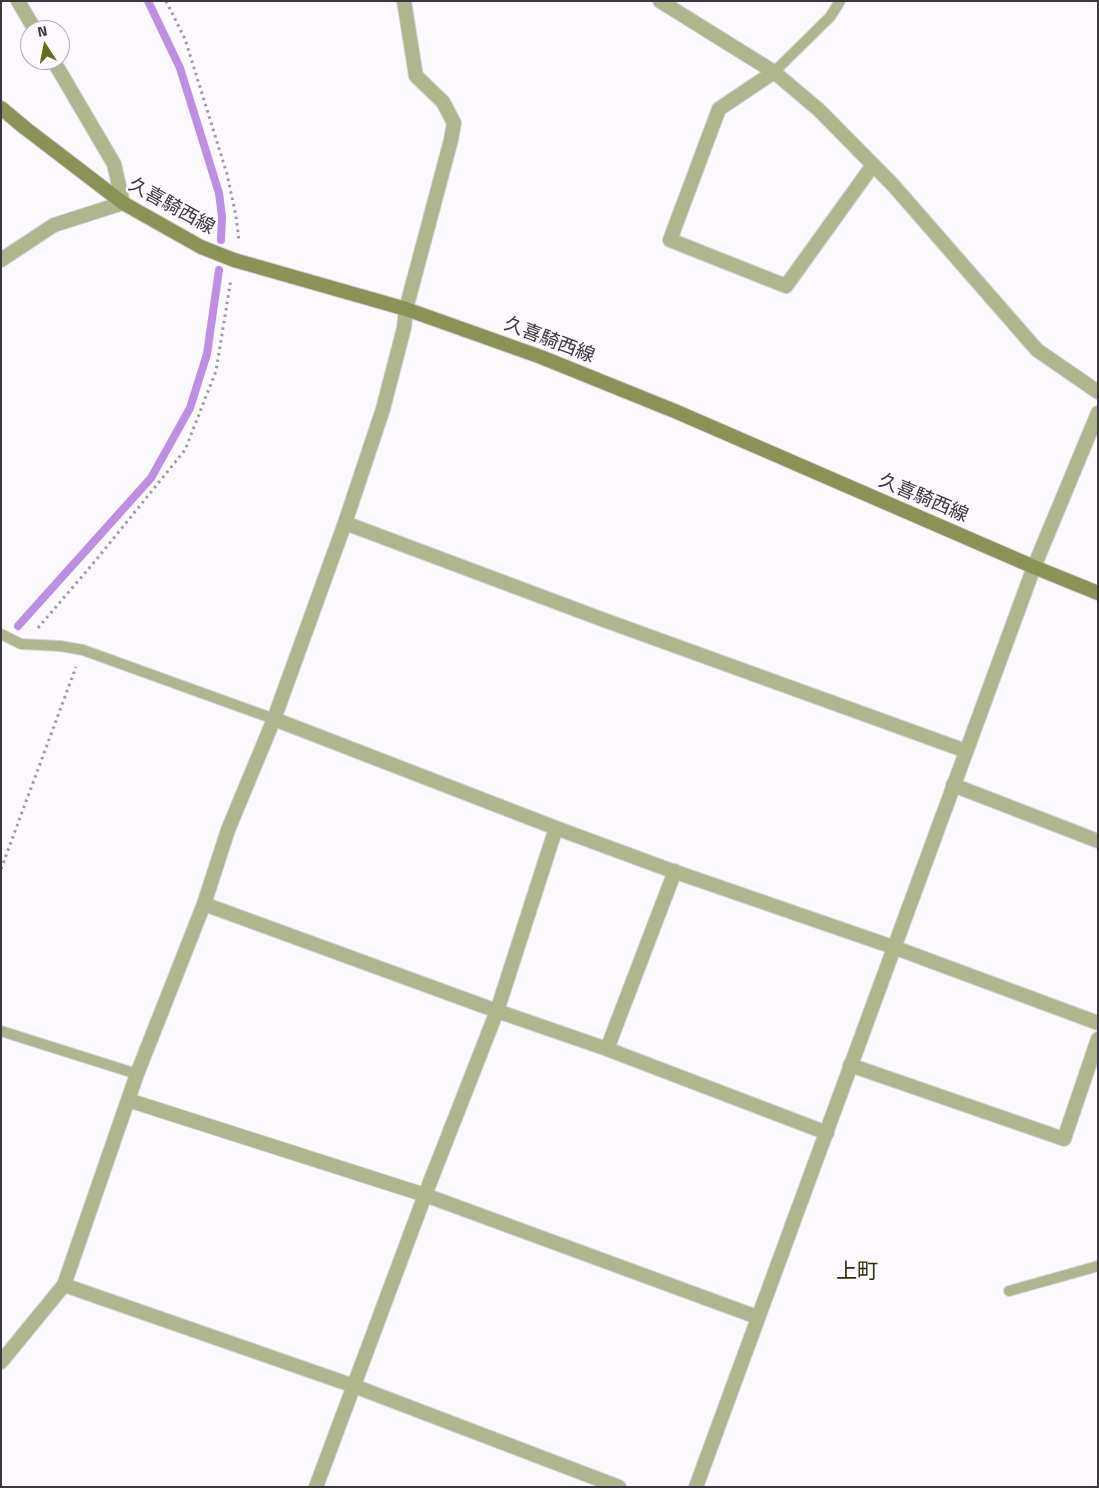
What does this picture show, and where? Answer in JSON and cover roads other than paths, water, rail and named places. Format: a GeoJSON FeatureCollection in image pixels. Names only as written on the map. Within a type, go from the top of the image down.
{"type":"FeatureCollection","features":[{"type":"Feature","properties":{"kind":"main road","name":"久喜騎西線"},"geometry":{"type":"LineString","coordinates":[[1,108],[123,204],[201,247],[234,260],[406,309],[541,356],[1098,593]]}},
{"type":"Feature","properties":{"kind":"street"},"geometry":{"type":"LineString","coordinates":[[18,1],[29,20]]}},
{"type":"Feature","properties":{"kind":"street"},"geometry":{"type":"LineString","coordinates":[[1,1362],[64,1285],[128,1100],[204,904],[228,830],[274,719],[345,523],[383,409],[404,328],[406,309],[452,140],[454,123],[443,102],[416,76],[404,1]]}},
{"type":"Feature","properties":{"kind":"street"},"geometry":{"type":"LineString","coordinates":[[660,1],[774,72],[819,110],[893,185],[1038,350],[1098,392]]}},
{"type":"Feature","properties":{"kind":"street"},"geometry":{"type":"LineString","coordinates":[[1,260],[54,225],[123,204],[114,164],[59,70]]}},
{"type":"Feature","properties":{"kind":"street"},"geometry":{"type":"LineString","coordinates":[[774,72],[719,109],[670,240],[786,286],[873,165]]}},
{"type":"Feature","properties":{"kind":"street"},"geometry":{"type":"LineString","coordinates":[[696,1487],[1034,567],[1098,414]]}},
{"type":"Feature","properties":{"kind":"street"},"geometry":{"type":"LineString","coordinates":[[345,523],[604,620],[966,751]]}},
{"type":"Feature","properties":{"kind":"street"},"geometry":{"type":"LineString","coordinates":[[274,719],[675,872],[893,947],[1098,1022]]}},
{"type":"Feature","properties":{"kind":"street"},"geometry":{"type":"LineString","coordinates":[[953,785],[1098,841]]}},
{"type":"Feature","properties":{"kind":"street"},"geometry":{"type":"LineString","coordinates":[[316,1487],[425,1194],[497,1011],[556,828]]}},
{"type":"Feature","properties":{"kind":"street"},"geometry":{"type":"LineString","coordinates":[[607,1049],[675,872]]}},
{"type":"Feature","properties":{"kind":"street"},"geometry":{"type":"LineString","coordinates":[[204,904],[607,1049],[827,1133]]}},
{"type":"Feature","properties":{"kind":"street"},"geometry":{"type":"LineString","coordinates":[[850,1065],[1064,1139],[1098,1039]]}},
{"type":"Feature","properties":{"kind":"street"},"geometry":{"type":"LineString","coordinates":[[128,1100],[425,1194],[758,1317]]}},
{"type":"Feature","properties":{"kind":"street"},"geometry":{"type":"LineString","coordinates":[[64,1285],[354,1386],[619,1487]]}},
{"type":"Feature","properties":{"kind":"lane"},"geometry":{"type":"LineString","coordinates":[[774,72],[830,17],[840,1]]}},
{"type":"Feature","properties":{"kind":"lane"},"geometry":{"type":"LineString","coordinates":[[1,634],[21,644],[60,646],[83,650],[274,719]]}},
{"type":"Feature","properties":{"kind":"lane"},"geometry":{"type":"LineString","coordinates":[[1,1031],[138,1074]]}},
{"type":"Feature","properties":{"kind":"lane"},"geometry":{"type":"LineString","coordinates":[[1009,1291],[1098,1266]]}},
{"type":"Feature","properties":{"kind":"waterway"},"geometry":{"type":"LineString","coordinates":[[148,1],[180,68],[219,193],[222,217],[221,240]]}},
{"type":"Feature","properties":{"kind":"waterway"},"geometry":{"type":"LineString","coordinates":[[18,626],[151,478],[190,408],[207,354],[219,270]]}},
{"type":"Feature","properties":{"kind":"district","name":"上町"},"geometry":{"type":"Point","coordinates":[857,1273]}}]}
